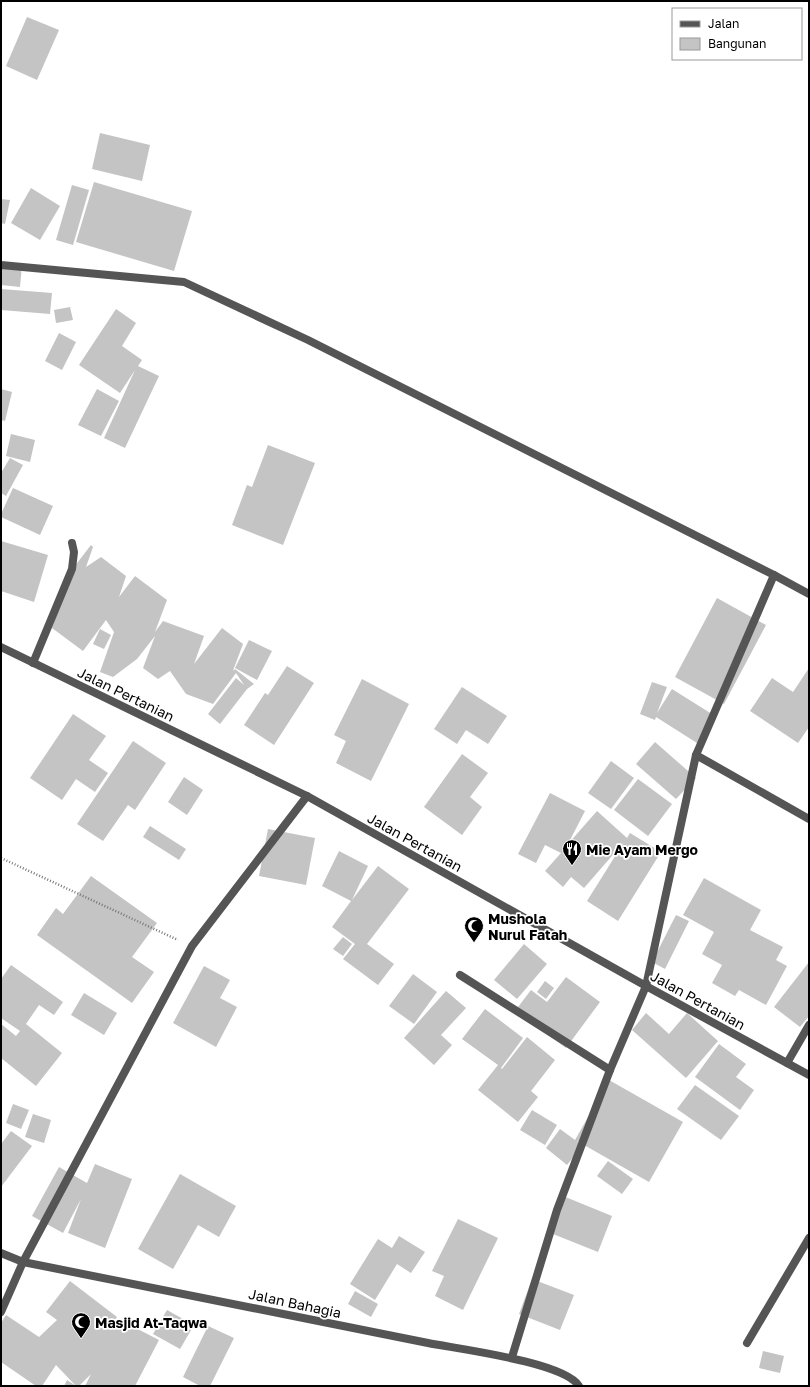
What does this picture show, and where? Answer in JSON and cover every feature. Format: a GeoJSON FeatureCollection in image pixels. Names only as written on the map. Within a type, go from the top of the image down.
{"type":"FeatureCollection","features":[{"type":"Feature","properties":{"kind":"street"},"geometry":{"type":"LineString","coordinates":[[1,265],[184,282],[308,340],[809,594]]}},
{"type":"Feature","properties":{"kind":"street"},"geometry":{"type":"LineString","coordinates":[[33,663],[72,569],[74,552],[72,543]]}},
{"type":"Feature","properties":{"kind":"street"},"geometry":{"type":"LineString","coordinates":[[512,1357],[557,1210],[610,1070],[646,986],[696,755],[774,575]]}},
{"type":"Feature","properties":{"kind":"street","name":"Jalan Pertanian"},"geometry":{"type":"LineString","coordinates":[[1,647],[307,796],[646,986],[809,1075]]}},
{"type":"Feature","properties":{"kind":"street"},"geometry":{"type":"LineString","coordinates":[[696,755],[809,819]]}},
{"type":"Feature","properties":{"kind":"street"},"geometry":{"type":"LineString","coordinates":[[1,1312],[23,1262],[192,946],[307,796]]}},
{"type":"Feature","properties":{"kind":"street"},"geometry":{"type":"LineString","coordinates":[[460,975],[610,1070]]}},
{"type":"Feature","properties":{"kind":"street"},"geometry":{"type":"LineString","coordinates":[[787,1064],[809,1025]]}},
{"type":"Feature","properties":{"kind":"street"},"geometry":{"type":"LineString","coordinates":[[747,1343],[809,1238]]}},
{"type":"Feature","properties":{"kind":"street","name":"Jalan Bahagia"},"geometry":{"type":"LineString","coordinates":[[1,1253],[23,1262],[428,1343],[495,1356],[512,1357],[562,1373],[575,1381],[579,1386]]}},
{"type":"Feature","properties":{"kind":"path"},"geometry":{"type":"LineString","coordinates":[[1,858],[192,946]]}},
{"type":"Feature","properties":{"kind":"building"},"geometry":{"type":"Polygon","coordinates":[[[27,17],[59,30],[37,80],[6,66],[27,17]]]}},
{"type":"Feature","properties":{"kind":"building"},"geometry":{"type":"Polygon","coordinates":[[[100,133],[150,145],[142,181],[92,169],[100,133]]]}},
{"type":"Feature","properties":{"kind":"building"},"geometry":{"type":"Polygon","coordinates":[[[94,182],[192,211],[174,271],[76,242],[94,182]]]}},
{"type":"Feature","properties":{"kind":"building"},"geometry":{"type":"Polygon","coordinates":[[[72,185],[89,190],[73,245],[56,240],[72,185]]]}},
{"type":"Feature","properties":{"kind":"building"},"geometry":{"type":"Polygon","coordinates":[[[31,188],[60,206],[40,240],[11,223],[31,188]]]}},
{"type":"Feature","properties":{"kind":"building"},"geometry":{"type":"Polygon","coordinates":[[[1,199],[10,200],[5,224],[1,223],[1,199]]]}},
{"type":"Feature","properties":{"kind":"building"},"geometry":{"type":"Polygon","coordinates":[[[1,263],[22,265],[20,287],[1,285],[1,263]]]}},
{"type":"Feature","properties":{"kind":"building"},"geometry":{"type":"Polygon","coordinates":[[[1,289],[52,293],[50,314],[1,310],[1,289]]]}},
{"type":"Feature","properties":{"kind":"building"},"geometry":{"type":"Polygon","coordinates":[[[70,307],[73,320],[56,323],[54,310],[70,307]]]}},
{"type":"Feature","properties":{"kind":"building"},"geometry":{"type":"Polygon","coordinates":[[[116,309],[136,323],[122,346],[142,360],[138,366],[159,376],[125,448],[104,438],[135,370],[120,393],[79,365],[116,309]]]}},
{"type":"Feature","properties":{"kind":"building"},"geometry":{"type":"Polygon","coordinates":[[[59,333],[76,342],[62,370],[45,361],[59,333]]]}},
{"type":"Feature","properties":{"kind":"building"},"geometry":{"type":"Polygon","coordinates":[[[1,389],[12,392],[5,421],[1,420],[1,389]]]}},
{"type":"Feature","properties":{"kind":"building"},"geometry":{"type":"Polygon","coordinates":[[[97,389],[119,401],[101,436],[78,425],[97,389]]]}},
{"type":"Feature","properties":{"kind":"building"},"geometry":{"type":"Polygon","coordinates":[[[11,434],[35,440],[30,462],[6,456],[11,434]]]}},
{"type":"Feature","properties":{"kind":"building"},"geometry":{"type":"Polygon","coordinates":[[[268,445],[315,463],[283,545],[232,525],[247,485],[252,487],[268,445]]]}},
{"type":"Feature","properties":{"kind":"building"},"geometry":{"type":"Polygon","coordinates":[[[10,458],[23,465],[6,496],[1,493],[1,473],[10,458]]]}},
{"type":"Feature","properties":{"kind":"building"},"geometry":{"type":"Polygon","coordinates":[[[13,488],[53,506],[40,535],[1,517],[13,488]]]}},
{"type":"Feature","properties":{"kind":"building"},"geometry":{"type":"Polygon","coordinates":[[[1,541],[48,555],[34,602],[1,591],[1,541]]]}},
{"type":"Feature","properties":{"kind":"building"},"geometry":{"type":"Polygon","coordinates":[[[91,545],[93,547],[86,567],[101,557],[126,576],[119,597],[135,576],[167,600],[155,632],[163,621],[204,636],[194,664],[222,628],[243,644],[233,671],[235,669],[254,684],[247,689],[220,724],[208,714],[236,678],[244,685],[236,673],[213,704],[186,694],[170,671],[158,679],[143,668],[155,636],[137,659],[113,677],[100,672],[114,632],[106,620],[83,651],[52,628],[74,567],[91,545]]]}},
{"type":"Feature","properties":{"kind":"building"},"geometry":{"type":"Polygon","coordinates":[[[717,598],[766,625],[724,704],[675,677],[717,598]]]}},
{"type":"Feature","properties":{"kind":"building"},"geometry":{"type":"Polygon","coordinates":[[[100,629],[111,635],[104,649],[93,644],[100,629]]]}},
{"type":"Feature","properties":{"kind":"building"},"geometry":{"type":"Polygon","coordinates":[[[249,640],[272,651],[257,680],[235,668],[249,640]]]}},
{"type":"Feature","properties":{"kind":"building"},"geometry":{"type":"Polygon","coordinates":[[[287,666],[314,683],[274,745],[244,725],[265,693],[268,695],[287,666]]]}},
{"type":"Feature","properties":{"kind":"building"},"geometry":{"type":"Polygon","coordinates":[[[809,668],[809,727],[798,743],[750,711],[772,678],[793,692],[809,668]]]}},
{"type":"Feature","properties":{"kind":"building"},"geometry":{"type":"Polygon","coordinates":[[[362,679],[409,704],[371,781],[336,763],[346,741],[334,735],[362,679]]]}},
{"type":"Feature","properties":{"kind":"building"},"geometry":{"type":"Polygon","coordinates":[[[652,682],[667,687],[657,713],[672,689],[715,716],[697,743],[656,717],[655,720],[640,714],[652,682]]]}},
{"type":"Feature","properties":{"kind":"building"},"geometry":{"type":"Polygon","coordinates":[[[462,687],[507,716],[488,744],[466,730],[457,744],[434,729],[462,687]]]}},
{"type":"Feature","properties":{"kind":"building"},"geometry":{"type":"Polygon","coordinates":[[[73,714],[106,736],[89,760],[108,773],[95,792],[76,779],[62,800],[30,778],[73,714]]]}},
{"type":"Feature","properties":{"kind":"building"},"geometry":{"type":"Polygon","coordinates":[[[133,741],[166,763],[135,810],[128,805],[103,841],[77,824],[133,741]]]}},
{"type":"Feature","properties":{"kind":"building"},"geometry":{"type":"Polygon","coordinates":[[[655,742],[696,778],[676,799],[636,764],[655,742]]]}},
{"type":"Feature","properties":{"kind":"building"},"geometry":{"type":"Polygon","coordinates":[[[462,754],[488,773],[470,797],[482,807],[462,835],[424,807],[462,754]]]}},
{"type":"Feature","properties":{"kind":"building"},"geometry":{"type":"Polygon","coordinates":[[[611,761],[634,778],[611,809],[588,793],[611,761]]]}},
{"type":"Feature","properties":{"kind":"building"},"geometry":{"type":"Polygon","coordinates":[[[184,777],[203,790],[187,815],[168,802],[184,777]]]}},
{"type":"Feature","properties":{"kind":"building"},"geometry":{"type":"Polygon","coordinates":[[[638,779],[672,804],[648,836],[614,810],[638,779]]]}},
{"type":"Feature","properties":{"kind":"building"},"geometry":{"type":"Polygon","coordinates":[[[550,793],[585,811],[568,844],[597,811],[627,838],[630,833],[661,852],[618,921],[587,901],[624,842],[584,888],[571,877],[563,887],[545,871],[561,853],[545,845],[536,863],[518,854],[550,793]]]}},
{"type":"Feature","properties":{"kind":"building"},"geometry":{"type":"Polygon","coordinates":[[[150,826],[186,849],[179,860],[143,837],[150,826]]]}},
{"type":"Feature","properties":{"kind":"building"},"geometry":{"type":"Polygon","coordinates":[[[268,829],[315,838],[306,885],[259,876],[268,829]]]}},
{"type":"Feature","properties":{"kind":"building"},"geometry":{"type":"Polygon","coordinates":[[[339,851],[368,866],[352,900],[378,866],[409,889],[367,944],[394,964],[378,985],[343,959],[355,944],[332,927],[351,901],[322,886],[339,851]]]}},
{"type":"Feature","properties":{"kind":"building"},"geometry":{"type":"Polygon","coordinates":[[[91,876],[157,923],[132,957],[154,972],[132,1003],[37,935],[56,908],[63,914],[91,876]]]}},
{"type":"Feature","properties":{"kind":"building"},"geometry":{"type":"Polygon","coordinates":[[[704,878],[761,910],[750,930],[783,947],[776,960],[787,966],[766,1005],[739,990],[735,996],[712,983],[722,965],[702,954],[714,932],[683,915],[704,878]]]}},
{"type":"Feature","properties":{"kind":"building"},"geometry":{"type":"Polygon","coordinates":[[[676,915],[689,921],[665,969],[652,962],[676,915]]]}},
{"type":"Feature","properties":{"kind":"building"},"geometry":{"type":"Polygon","coordinates":[[[343,937],[352,944],[343,956],[333,949],[343,937]]]}},
{"type":"Feature","properties":{"kind":"building"},"geometry":{"type":"Polygon","coordinates":[[[524,944],[547,964],[517,999],[494,980],[524,944]]]}},
{"type":"Feature","properties":{"kind":"building"},"geometry":{"type":"Polygon","coordinates":[[[809,962],[809,1016],[800,1027],[774,1007],[809,962]]]}},
{"type":"Feature","properties":{"kind":"building"},"geometry":{"type":"Polygon","coordinates":[[[11,965],[63,1002],[54,1015],[39,1005],[26,1024],[62,1053],[36,1086],[1,1058],[1,1024],[16,1036],[20,1031],[1,1018],[1,979],[11,965]]]}},
{"type":"Feature","properties":{"kind":"building"},"geometry":{"type":"Polygon","coordinates":[[[204,966],[230,980],[220,998],[237,1007],[216,1047],[173,1023],[204,966]]]}},
{"type":"Feature","properties":{"kind":"building"},"geometry":{"type":"Polygon","coordinates":[[[413,974],[437,992],[414,1024],[389,1006],[413,974]]]}},
{"type":"Feature","properties":{"kind":"building"},"geometry":{"type":"Polygon","coordinates":[[[566,977],[600,1002],[566,1048],[515,1011],[531,990],[547,1002],[566,977]]]}},
{"type":"Feature","properties":{"kind":"building"},"geometry":{"type":"Polygon","coordinates":[[[545,981],[554,988],[546,999],[537,992],[545,981]]]}},
{"type":"Feature","properties":{"kind":"building"},"geometry":{"type":"Polygon","coordinates":[[[446,991],[466,1008],[441,1035],[452,1045],[434,1065],[404,1038],[446,991]]]}},
{"type":"Feature","properties":{"kind":"building"},"geometry":{"type":"Polygon","coordinates":[[[84,993],[117,1013],[104,1035],[71,1015],[84,993]]]}},
{"type":"Feature","properties":{"kind":"building"},"geometry":{"type":"Polygon","coordinates":[[[485,1009],[523,1038],[501,1068],[502,1069],[527,1037],[555,1060],[531,1091],[538,1097],[518,1122],[478,1090],[498,1065],[462,1039],[485,1009]]]}},
{"type":"Feature","properties":{"kind":"building"},"geometry":{"type":"Polygon","coordinates":[[[646,1013],[669,1034],[687,1013],[718,1041],[686,1078],[632,1030],[646,1013]]]}},
{"type":"Feature","properties":{"kind":"building"},"geometry":{"type":"Polygon","coordinates":[[[719,1044],[746,1064],[736,1077],[754,1090],[740,1110],[695,1077],[719,1044]]]}},
{"type":"Feature","properties":{"kind":"building"},"geometry":{"type":"Polygon","coordinates":[[[609,1080],[683,1122],[649,1182],[577,1141],[582,1146],[567,1165],[546,1148],[560,1129],[575,1140],[609,1080]]]}},
{"type":"Feature","properties":{"kind":"building"},"geometry":{"type":"Polygon","coordinates":[[[695,1085],[739,1116],[721,1140],[677,1109],[695,1085]]]}},
{"type":"Feature","properties":{"kind":"building"},"geometry":{"type":"Polygon","coordinates":[[[13,1104],[29,1110],[21,1129],[6,1123],[13,1104]]]}},
{"type":"Feature","properties":{"kind":"building"},"geometry":{"type":"Polygon","coordinates":[[[532,1110],[557,1125],[545,1145],[520,1130],[532,1110]]]}},
{"type":"Feature","properties":{"kind":"building"},"geometry":{"type":"Polygon","coordinates":[[[33,1114],[51,1120],[44,1143],[25,1137],[33,1114]]]}},
{"type":"Feature","properties":{"kind":"building"},"geometry":{"type":"Polygon","coordinates":[[[11,1131],[32,1146],[1,1187],[1,1144],[11,1131]]]}},
{"type":"Feature","properties":{"kind":"building"},"geometry":{"type":"Polygon","coordinates":[[[608,1161],[633,1179],[622,1194],[597,1176],[608,1161]]]}},
{"type":"Feature","properties":{"kind":"building"},"geometry":{"type":"Polygon","coordinates":[[[95,1164],[132,1179],[105,1248],[68,1233],[81,1199],[63,1233],[32,1216],[59,1167],[87,1183],[95,1164]]]}},
{"type":"Feature","properties":{"kind":"building"},"geometry":{"type":"Polygon","coordinates":[[[180,1174],[236,1206],[219,1237],[198,1225],[173,1269],[138,1249],[180,1174]]]}},
{"type":"Feature","properties":{"kind":"building"},"geometry":{"type":"Polygon","coordinates":[[[563,1196],[612,1216],[598,1252],[548,1232],[563,1196]]]}},
{"type":"Feature","properties":{"kind":"building"},"geometry":{"type":"Polygon","coordinates":[[[458,1219],[498,1238],[463,1310],[435,1296],[444,1276],[432,1271],[458,1219]]]}},
{"type":"Feature","properties":{"kind":"building"},"geometry":{"type":"Polygon","coordinates":[[[399,1236],[425,1252],[411,1273],[397,1264],[375,1300],[350,1284],[378,1239],[392,1248],[399,1236]]]}},
{"type":"Feature","properties":{"kind":"building"},"geometry":{"type":"Polygon","coordinates":[[[532,1279],[574,1295],[560,1330],[519,1314],[532,1279]]]}},
{"type":"Feature","properties":{"kind":"building"},"geometry":{"type":"Polygon","coordinates":[[[70,1281],[117,1317],[114,1321],[121,1328],[124,1322],[159,1340],[135,1386],[85,1386],[91,1374],[79,1386],[76,1386],[56,1365],[42,1386],[36,1386],[1,1362],[1,1323],[6,1315],[39,1337],[57,1320],[46,1312],[70,1281]]]}},
{"type":"Feature","properties":{"kind":"building"},"geometry":{"type":"Polygon","coordinates":[[[355,1291],[378,1304],[371,1317],[348,1304],[355,1291]]]}},
{"type":"Feature","properties":{"kind":"building"},"geometry":{"type":"Polygon","coordinates":[[[167,1310],[194,1325],[180,1349],[153,1334],[167,1310]]]}},
{"type":"Feature","properties":{"kind":"building"},"geometry":{"type":"Polygon","coordinates":[[[208,1326],[234,1338],[210,1386],[200,1386],[183,1377],[208,1326]]]}},
{"type":"Feature","properties":{"kind":"building"},"geometry":{"type":"Polygon","coordinates":[[[763,1351],[784,1356],[780,1373],[759,1368],[763,1351]]]}},
{"type":"Feature","properties":{"kind":"building"},"geometry":{"type":"Polygon","coordinates":[[[67,1380],[76,1386],[64,1386],[67,1380]]]}},
{"type":"Feature","properties":{"kind":"place","name":"Mie Ayam Mergo"},"geometry":{"type":"Point","coordinates":[572,866]}},
{"type":"Feature","properties":{"kind":"place","name":"Mushola Nurul Fatah"},"geometry":{"type":"Point","coordinates":[474,943]}},
{"type":"Feature","properties":{"kind":"place","name":"Masjid At-Taqwa"},"geometry":{"type":"Point","coordinates":[81,1339]}}]}
